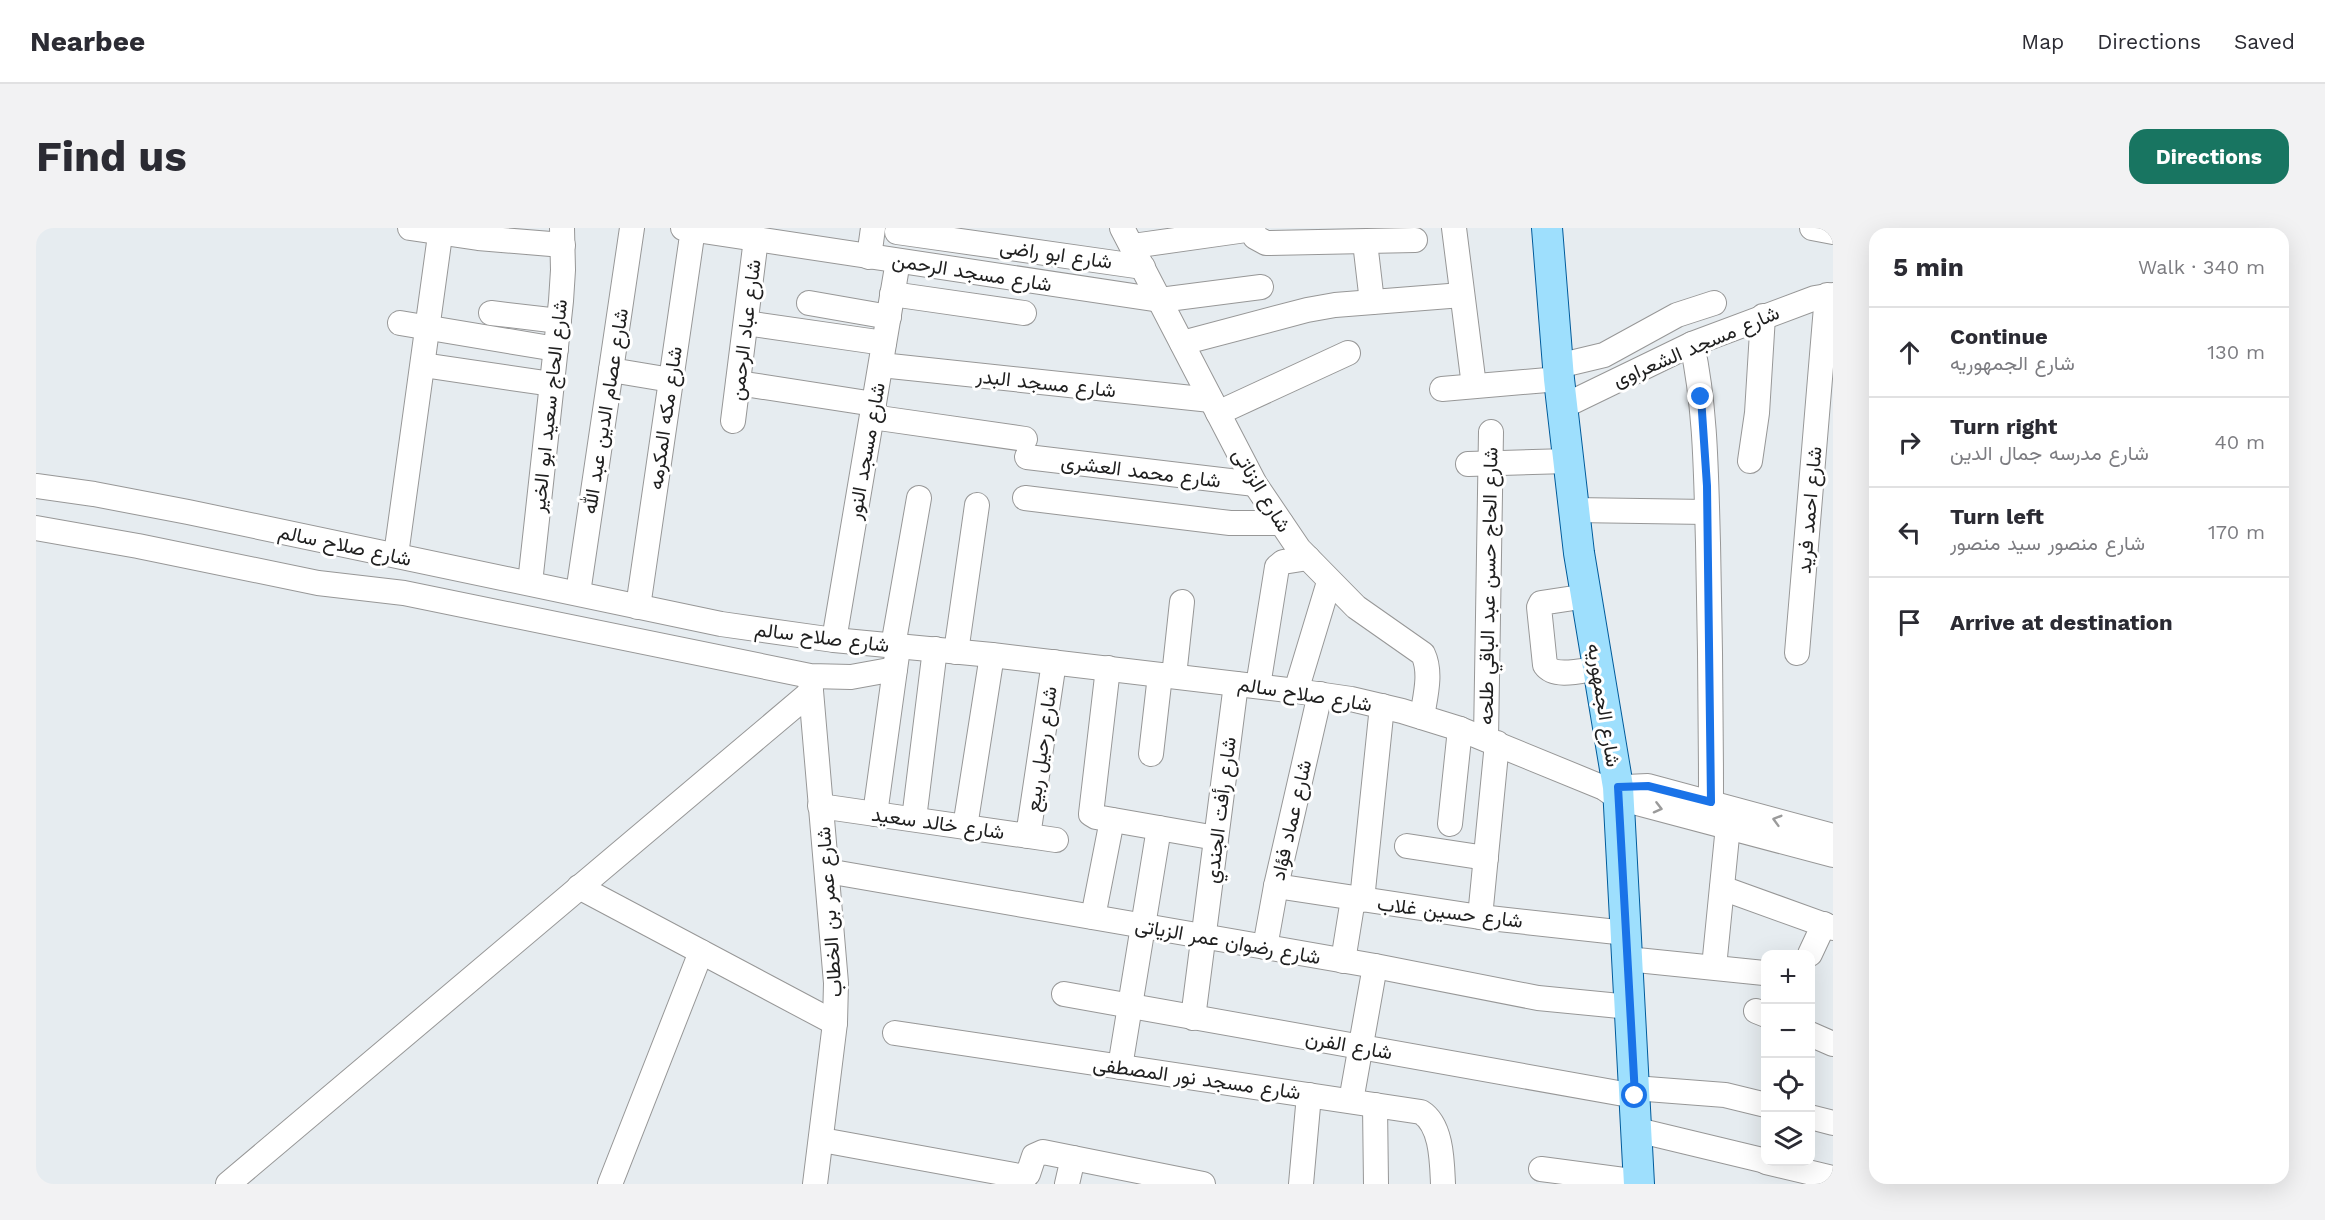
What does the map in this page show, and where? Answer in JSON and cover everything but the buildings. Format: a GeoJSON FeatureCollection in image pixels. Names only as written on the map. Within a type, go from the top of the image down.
{"type":"FeatureCollection","features":[{"type":"Feature","properties":{"kind":"main road","name":"شارع الجمهوريه"},"geometry":{"type":"LineString","coordinates":[[1547,228],[1568,461],[1613,791],[1626,946],[1639,1183]]}},
{"type":"Feature","properties":{"kind":"street"},"geometry":{"type":"LineString","coordinates":[[410,228],[562,237]]}},
{"type":"Feature","properties":{"kind":"street","name":"شارع عصام الدين عبد الله"},"geometry":{"type":"LineString","coordinates":[[578,593],[632,228]]}},
{"type":"Feature","properties":{"kind":"street"},"geometry":{"type":"LineString","coordinates":[[869,257],[873,228]]}},
{"type":"Feature","properties":{"kind":"street"},"geometry":{"type":"LineString","coordinates":[[1454,228],[1474,386]]}},
{"type":"Feature","properties":{"kind":"street"},"geometry":{"type":"LineString","coordinates":[[1812,228],[1833,232]]}},
{"type":"Feature","properties":{"kind":"street","name":"شارع مسجد الرحمن"},"geometry":{"type":"LineString","coordinates":[[688,229],[718,231],[869,257],[1160,300],[1261,287]]}},
{"type":"Feature","properties":{"kind":"street","name":"شارع مكه المكرمه"},"geometry":{"type":"LineString","coordinates":[[638,607],[671,380],[688,229]]}},
{"type":"Feature","properties":{"kind":"street"},"geometry":{"type":"LineString","coordinates":[[1253,229],[1259,241],[1266,243],[1415,240]]}},
{"type":"Feature","properties":{"kind":"street","name":"شارع ابو راضى"},"geometry":{"type":"LineString","coordinates":[[897,232],[1133,247],[1253,229]]}},
{"type":"Feature","properties":{"kind":"street"},"geometry":{"type":"LineString","coordinates":[[396,555],[441,230]]}},
{"type":"Feature","properties":{"kind":"street","name":"شارع الحاج سعيد ابو الخير"},"geometry":{"type":"LineString","coordinates":[[530,583],[559,321],[562,237]]}},
{"type":"Feature","properties":{"kind":"street","name":"شارع عباد الرحمن"},"geometry":{"type":"LineString","coordinates":[[733,421],[756,239]]}},
{"type":"Feature","properties":{"kind":"street"},"geometry":{"type":"LineString","coordinates":[[1365,242],[1372,302]]}},
{"type":"Feature","properties":{"kind":"street","name":"شارع الزناتى"},"geometry":{"type":"LineString","coordinates":[[1133,247],[1255,484],[1281,523],[1329,582],[1356,607],[1423,654],[1428,672],[1422,717]]}},
{"type":"Feature","properties":{"kind":"street","name":"شارع مسجد النور"},"geometry":{"type":"LineString","coordinates":[[834,640],[898,261]]}},
{"type":"Feature","properties":{"kind":"street"},"geometry":{"type":"LineString","coordinates":[[1182,343],[1307,310],[1462,295]]}},
{"type":"Feature","properties":{"kind":"street","name":"شارع مسجد الشعراوى"},"geometry":{"type":"LineString","coordinates":[[1560,384],[1692,344],[1763,316],[1830,295]]}},
{"type":"Feature","properties":{"kind":"street","name":"شارع احمد فريد"},"geometry":{"type":"LineString","coordinates":[[1797,653],[1824,444],[1830,295]]}},
{"type":"Feature","properties":{"kind":"street"},"geometry":{"type":"LineString","coordinates":[[809,303],[891,305],[1024,313]]}},
{"type":"Feature","properties":{"kind":"street"},"geometry":{"type":"LineString","coordinates":[[1442,389],[1560,384],[1604,355],[1677,315],[1714,303]]}},
{"type":"Feature","properties":{"kind":"street"},"geometry":{"type":"LineString","coordinates":[[491,313],[559,321]]}},
{"type":"Feature","properties":{"kind":"street"},"geometry":{"type":"LineString","coordinates":[[1750,461],[1761,364],[1763,316]]}},
{"type":"Feature","properties":{"kind":"street"},"geometry":{"type":"LineString","coordinates":[[400,323],[556,350]]}},
{"type":"Feature","properties":{"kind":"street","name":"شارع مسجد البدر"},"geometry":{"type":"LineString","coordinates":[[746,323],[882,354],[1214,407]]}},
{"type":"Feature","properties":{"kind":"street"},"geometry":{"type":"LineString","coordinates":[[1692,344],[1701,397],[1707,512],[1711,802]]}},
{"type":"Feature","properties":{"kind":"street"},"geometry":{"type":"LineString","coordinates":[[1214,407],[1348,353]]}},
{"type":"Feature","properties":{"kind":"street"},"geometry":{"type":"LineString","coordinates":[[423,365],[552,384]]}},
{"type":"Feature","properties":{"kind":"street"},"geometry":{"type":"LineString","coordinates":[[611,370],[671,380]]}},
{"type":"Feature","properties":{"kind":"street","name":"شارع محمد العشرى"},"geometry":{"type":"LineString","coordinates":[[738,383],[873,410],[1026,448],[1255,484]]}},
{"type":"Feature","properties":{"kind":"street","name":"شارع الحاج حسن عبد الباقي طلحه"},"geometry":{"type":"LineString","coordinates":[[1480,917],[1486,858],[1491,741],[1479,464],[1491,432]]}},
{"type":"Feature","properties":{"kind":"street"},"geometry":{"type":"LineString","coordinates":[[1479,464],[1568,461]]}},
{"type":"Feature","properties":{"kind":"street","name":"شارع صلاح سالم"},"geometry":{"type":"LineString","coordinates":[[36,486],[94,494],[176,510],[721,624],[834,640],[895,654],[946,651],[992,655],[1308,692],[1382,706],[1460,729],[1613,791],[1833,855]]}},
{"type":"Feature","properties":{"kind":"street"},"geometry":{"type":"LineString","coordinates":[[875,814],[895,654],[919,498]]}},
{"type":"Feature","properties":{"kind":"street"},"geometry":{"type":"LineString","coordinates":[[1025,498],[1230,523],[1281,523]]}},
{"type":"Feature","properties":{"kind":"street"},"geometry":{"type":"LineString","coordinates":[[914,819],[977,505]]}},
{"type":"Feature","properties":{"kind":"street"},"geometry":{"type":"LineString","coordinates":[[1574,510],[1707,512]]}},
{"type":"Feature","properties":{"kind":"street"},"geometry":{"type":"LineString","coordinates":[[36,528],[318,583],[404,593],[811,684],[851,676],[895,654]]}},
{"type":"Feature","properties":{"kind":"street","name":"شارع رأفت الجندي"},"geometry":{"type":"LineString","coordinates":[[1193,1018],[1216,837],[1247,685],[1277,567],[1283,562],[1308,558]]}},
{"type":"Feature","properties":{"kind":"street","name":"شارع عماد فؤاد"},"geometry":{"type":"LineString","coordinates":[[1264,947],[1329,582]]}},
{"type":"Feature","properties":{"kind":"street"},"geometry":{"type":"LineString","coordinates":[[1587,596],[1541,603],[1539,607],[1545,665],[1549,670],[1557,672],[1598,668]]}},
{"type":"Feature","properties":{"kind":"street"},"geometry":{"type":"LineString","coordinates":[[1151,754],[1182,602]]}},
{"type":"Feature","properties":{"kind":"street"},"geometry":{"type":"LineString","coordinates":[[965,827],[992,655]]}},
{"type":"Feature","properties":{"kind":"street","name":"شارع رحيل ربيع"},"geometry":{"type":"LineString","coordinates":[[1028,836],[1054,662]]}},
{"type":"Feature","properties":{"kind":"street"},"geometry":{"type":"LineString","coordinates":[[1108,668],[1090,812],[1102,818],[1216,837]]}},
{"type":"Feature","properties":{"kind":"street"},"geometry":{"type":"LineString","coordinates":[[228,1184],[579,887],[811,684]]}},
{"type":"Feature","properties":{"kind":"street","name":"شارع عمر بن الخطاب"},"geometry":{"type":"LineString","coordinates":[[811,684],[820,806],[836,963],[835,1023],[815,1184]]}},
{"type":"Feature","properties":{"kind":"street"},"geometry":{"type":"LineString","coordinates":[[1343,961],[1358,899],[1382,706]]}},
{"type":"Feature","properties":{"kind":"street"},"geometry":{"type":"LineString","coordinates":[[1450,824],[1460,729]]}},
{"type":"Feature","properties":{"kind":"street"},"geometry":{"type":"LineString","coordinates":[[1613,791],[1648,786],[1833,836]]}},
{"type":"Feature","properties":{"kind":"street","name":"شارع خالد سعيد"},"geometry":{"type":"LineString","coordinates":[[820,806],[1056,840]]}},
{"type":"Feature","properties":{"kind":"street"},"geometry":{"type":"LineString","coordinates":[[1093,917],[1102,818]]}},
{"type":"Feature","properties":{"kind":"street"},"geometry":{"type":"LineString","coordinates":[[1714,967],[1728,826]]}},
{"type":"Feature","properties":{"kind":"street"},"geometry":{"type":"LineString","coordinates":[[1120,1067],[1159,828]]}},
{"type":"Feature","properties":{"kind":"street"},"geometry":{"type":"LineString","coordinates":[[1407,846],[1486,858]]}},
{"type":"Feature","properties":{"kind":"street","name":"شارع رضوان عمر الزياتى"},"geometry":{"type":"LineString","coordinates":[[827,871],[1375,966],[1538,998],[1630,1007]]}},
{"type":"Feature","properties":{"kind":"street","name":"شارع حسين غلاب"},"geometry":{"type":"LineString","coordinates":[[1276,886],[1480,917],[1626,946],[1714,967],[1761,973]]}},
{"type":"Feature","properties":{"kind":"street"},"geometry":{"type":"LineString","coordinates":[[579,887],[835,1023]]}},
{"type":"Feature","properties":{"kind":"street"},"geometry":{"type":"LineString","coordinates":[[1722,888],[1829,926],[1813,950]]}},
{"type":"Feature","properties":{"kind":"street"},"geometry":{"type":"LineString","coordinates":[[610,1184],[701,952]]}},
{"type":"Feature","properties":{"kind":"street"},"geometry":{"type":"LineString","coordinates":[[1351,1101],[1375,966]]}},
{"type":"Feature","properties":{"kind":"street","name":"شارع الفرن"},"geometry":{"type":"LineString","coordinates":[[1064,994],[1360,1047],[1634,1092],[1725,1095],[1761,1104]]}},
{"type":"Feature","properties":{"kind":"street","name":"شارع مسجد نور المصطفى"},"geometry":{"type":"LineString","coordinates":[[895,1034],[1421,1112],[1432,1122],[1437,1139],[1443,1184]]}},
{"type":"Feature","properties":{"kind":"street"},"geometry":{"type":"LineString","coordinates":[[1815,1036],[1833,1044]]}},
{"type":"Feature","properties":{"kind":"street"},"geometry":{"type":"LineString","coordinates":[[1301,1184],[1309,1095]]}},
{"type":"Feature","properties":{"kind":"street"},"geometry":{"type":"LineString","coordinates":[[1375,1105],[1376,1184]]}},
{"type":"Feature","properties":{"kind":"street"},"geometry":{"type":"LineString","coordinates":[[1815,1118],[1833,1123]]}},
{"type":"Feature","properties":{"kind":"street"},"geometry":{"type":"LineString","coordinates":[[1637,1130],[1761,1155]]}},
{"type":"Feature","properties":{"kind":"street"},"geometry":{"type":"LineString","coordinates":[[822,1140],[1019,1176],[1028,1174],[1032,1159],[1040,1153],[1073,1158],[1108,1175],[1203,1184]]}},
{"type":"Feature","properties":{"kind":"street"},"geometry":{"type":"LineString","coordinates":[[1067,1184],[1073,1158]]}},
{"type":"Feature","properties":{"kind":"street"},"geometry":{"type":"LineString","coordinates":[[1795,1166],[1833,1178]]}},
{"type":"Feature","properties":{"kind":"street"},"geometry":{"type":"LineString","coordinates":[[1541,1169],[1639,1183]]}},
{"type":"Feature","properties":{"kind":"route"},"geometry":{"type":"LineString","coordinates":[[1635,1096],[1618,787],[1648,786],[1711,802],[1707,486],[1701,397]]}}]}
